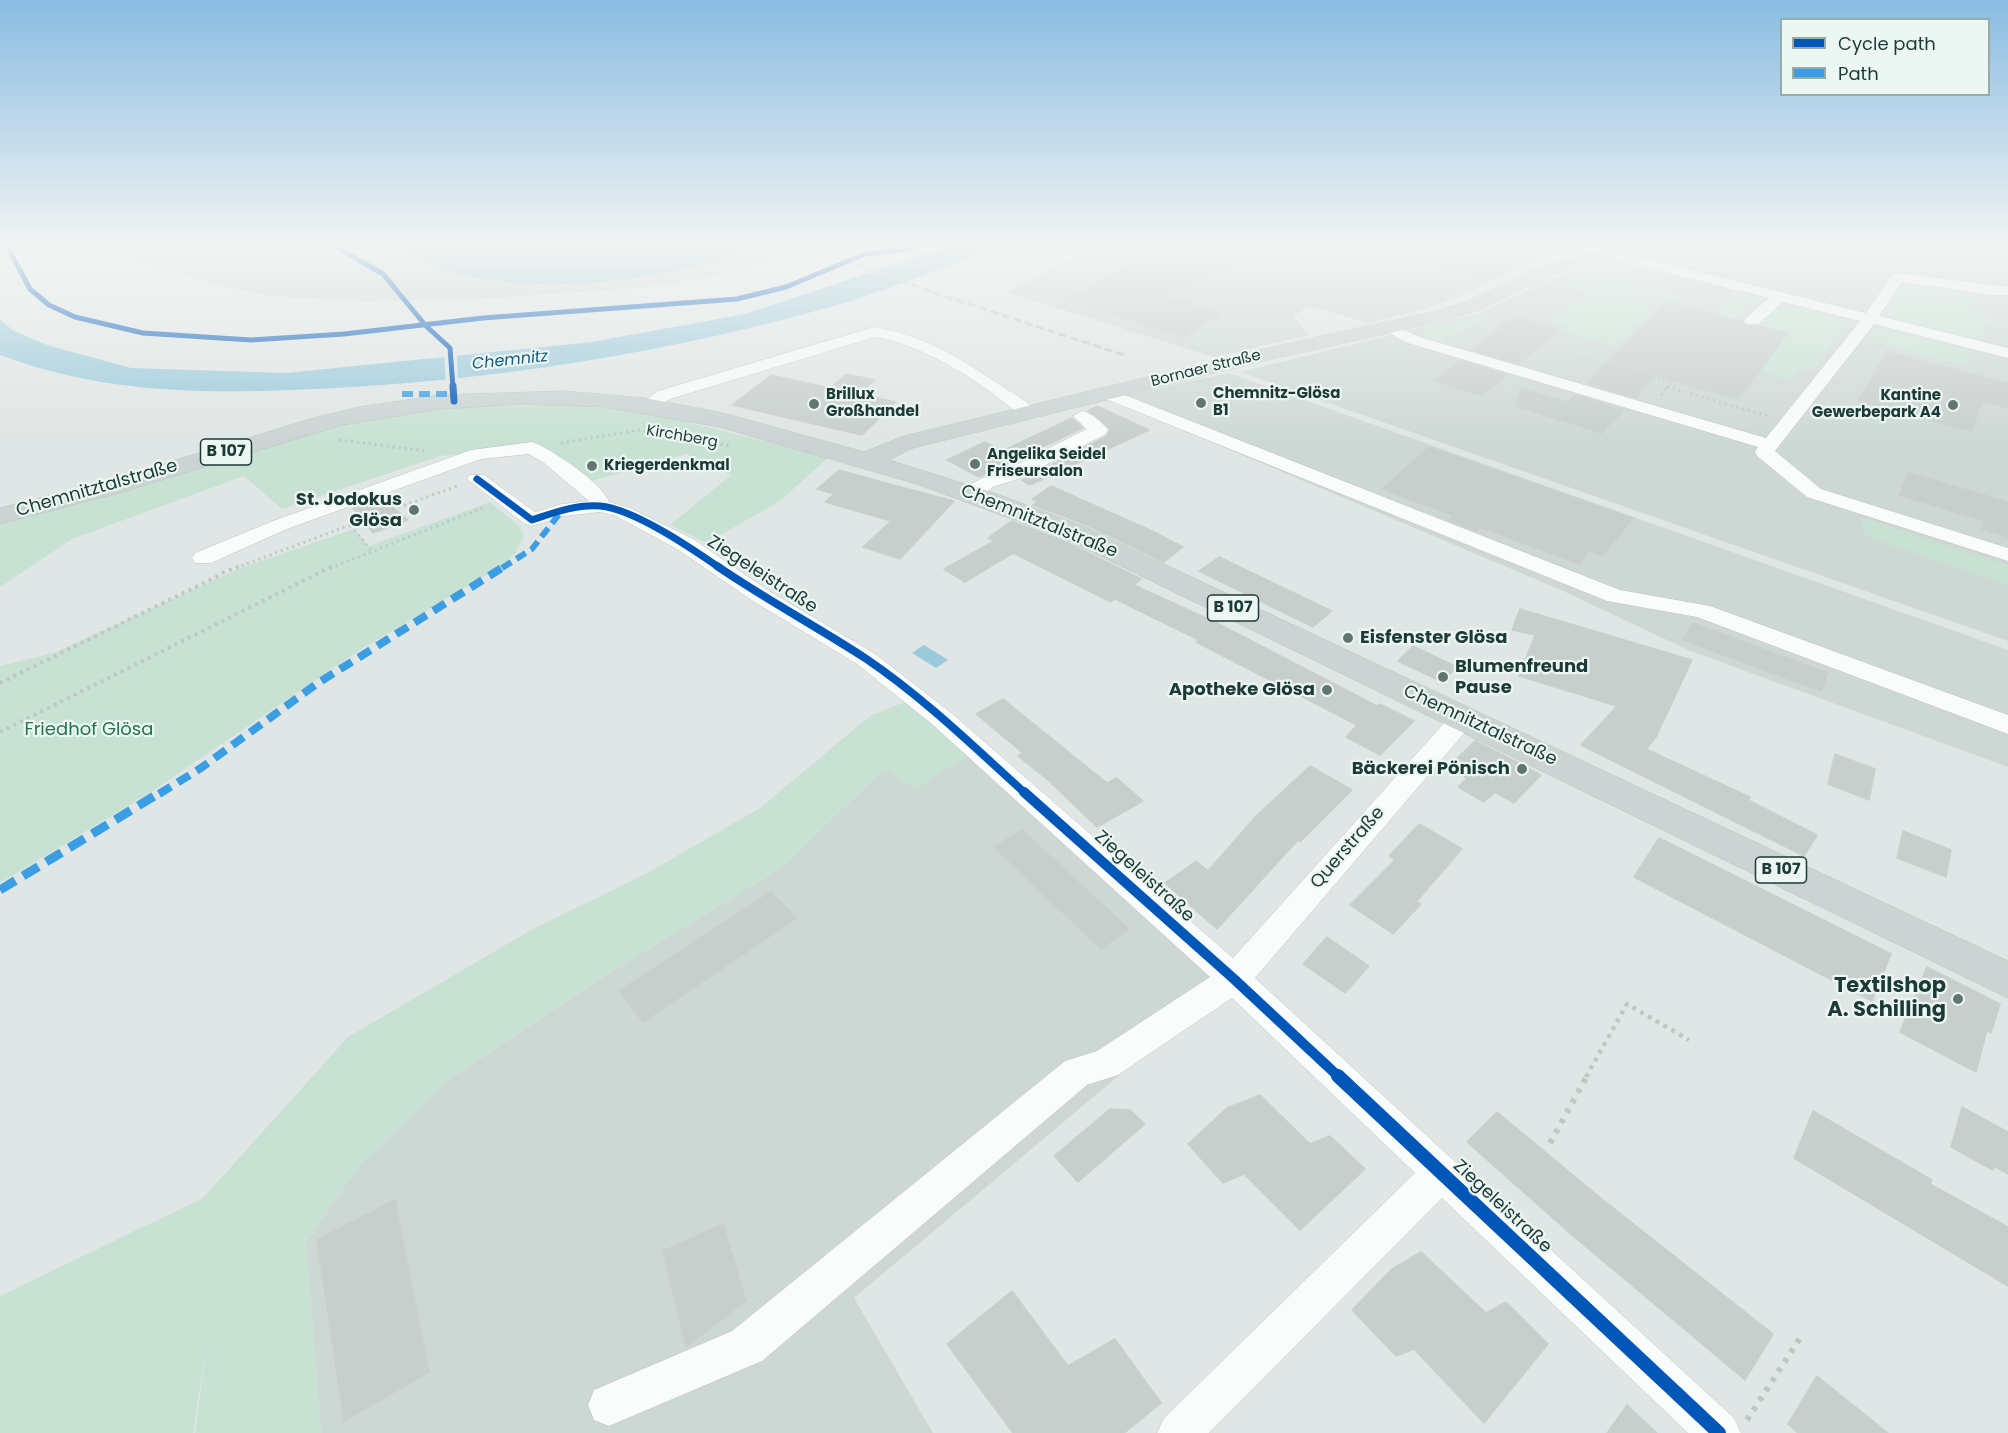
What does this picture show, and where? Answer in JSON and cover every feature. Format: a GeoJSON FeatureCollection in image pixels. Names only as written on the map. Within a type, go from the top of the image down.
{"type":"FeatureCollection","features":[{"type":"Feature","properties":{"kind":"main road","name":"Bornaer Straße"},"geometry":{"type":"LineString","coordinates":[[866,461],[904,443],[1456,311]]}},
{"type":"Feature","properties":{"kind":"main road","name":"Chemnitztalstraße"},"geometry":{"type":"LineString","coordinates":[[0,516],[102,490],[295,430],[359,414],[432,403],[523,398],[595,399],[648,406],[720,420],[972,493],[1083,537],[2008,980]]}},
{"type":"Feature","properties":{"kind":"street"},"geometry":{"type":"LineString","coordinates":[[1752,321],[1764,311]]}},
{"type":"Feature","properties":{"kind":"street"},"geometry":{"type":"LineString","coordinates":[[1832,311],[2008,353]]}},
{"type":"Feature","properties":{"kind":"street"},"geometry":{"type":"LineString","coordinates":[[1875,311],[1764,452],[1814,493],[2008,555]]}},
{"type":"Feature","properties":{"kind":"street"},"geometry":{"type":"LineString","coordinates":[[1387,328],[1414,340],[1770,445]]}},
{"type":"Feature","properties":{"kind":"street"},"geometry":{"type":"LineString","coordinates":[[648,406],[664,395],[874,332],[895,333],[918,343],[1027,412]]}},
{"type":"Feature","properties":{"kind":"street"},"geometry":{"type":"LineString","coordinates":[[1107,393],[1615,596],[1702,611],[2008,725]]}},
{"type":"Feature","properties":{"kind":"street"},"geometry":{"type":"LineString","coordinates":[[972,493],[986,483],[1011,475],[1098,430],[1082,416]]}},
{"type":"Feature","properties":{"kind":"street"},"geometry":{"type":"LineString","coordinates":[[204,558],[300,517],[478,454],[532,448],[551,459],[598,497],[600,506]]}},
{"type":"Feature","properties":{"kind":"street","name":"Ziegeleistraße"},"geometry":{"type":"LineString","coordinates":[[477,479],[532,520],[562,510],[600,506],[623,512],[685,544],[760,596],[866,659],[941,718],[1234,979],[1441,1173],[1732,1428]]}},
{"type":"Feature","properties":{"kind":"street","name":"Querstraße"},"geometry":{"type":"LineString","coordinates":[[609,1405],[747,1346],[1077,1072],[1106,1064],[1234,979],[1463,718]]}},
{"type":"Feature","properties":{"kind":"street"},"geometry":{"type":"LineString","coordinates":[[1179,1433],[1441,1173]]}},
{"type":"Feature","properties":{"kind":"path"},"geometry":{"type":"LineString","coordinates":[[1567,355],[1671,383],[1649,409]]}},
{"type":"Feature","properties":{"kind":"path"},"geometry":{"type":"LineString","coordinates":[[1667,387],[1788,422]]}},
{"type":"Feature","properties":{"kind":"path"},"geometry":{"type":"LineString","coordinates":[[329,439],[478,454]]}},
{"type":"Feature","properties":{"kind":"path"},"geometry":{"type":"LineString","coordinates":[[0,683],[223,574],[477,479]]}},
{"type":"Feature","properties":{"kind":"path"},"geometry":{"type":"LineString","coordinates":[[0,732],[232,615],[371,549],[505,500]]}},
{"type":"Feature","properties":{"kind":"path"},"geometry":{"type":"LineString","coordinates":[[350,525],[371,549]]}},
{"type":"Feature","properties":{"kind":"path"},"geometry":{"type":"LineString","coordinates":[[204,558],[223,574]]}},
{"type":"Feature","properties":{"kind":"path"},"geometry":{"type":"LineString","coordinates":[[1550,1143],[1627,1004],[1689,1040]]}},
{"type":"Feature","properties":{"kind":"path"},"geometry":{"type":"LineString","coordinates":[[1732,1428],[1800,1338]]}},
{"type":"Feature","properties":{"kind":"shaded area"},"geometry":{"type":"Polygon","coordinates":[[[1066,311],[1301,311],[1293,317],[1310,335],[1214,357],[1066,311]]]}},
{"type":"Feature","properties":{"kind":"shaded area"},"geometry":{"type":"Polygon","coordinates":[[[1325,311],[1415,311],[1369,323],[1325,311]]]}},
{"type":"Feature","properties":{"kind":"shaded area"},"geometry":{"type":"Polygon","coordinates":[[[1484,311],[2008,311],[2008,641],[1240,372],[1484,311]]]}},
{"type":"Feature","properties":{"kind":"shaded area"},"geometry":{"type":"Polygon","coordinates":[[[1228,373],[2008,650],[2008,767],[1688,650],[1561,590],[1110,399],[1228,373]]]}},
{"type":"Feature","properties":{"kind":"shaded area"},"geometry":{"type":"Polygon","coordinates":[[[969,756],[1234,979],[854,1298],[933,1433],[321,1433],[306,1242],[359,1166],[448,1080],[606,975],[784,866],[883,769],[969,756]]]}},
{"type":"Feature","properties":{"kind":"green space"},"geometry":{"type":"Polygon","coordinates":[[[1565,311],[1652,311],[1615,346],[1561,331],[1567,327],[1552,322],[1565,311]]]}},
{"type":"Feature","properties":{"kind":"green space"},"geometry":{"type":"Polygon","coordinates":[[[1715,311],[1746,311],[1738,320],[1712,314],[1715,311]]]}},
{"type":"Feature","properties":{"kind":"green space"},"geometry":{"type":"Polygon","coordinates":[[[1770,311],[1818,311],[1834,317],[1844,326],[1814,369],[1798,370],[1792,381],[1759,371],[1787,333],[1758,325],[1770,311]]]}},
{"type":"Feature","properties":{"kind":"green space"},"geometry":{"type":"Polygon","coordinates":[[[1970,311],[1993,317],[1976,340],[1897,321],[1884,312],[1970,311]]]}},
{"type":"Feature","properties":{"kind":"green space"},"geometry":{"type":"Polygon","coordinates":[[[1480,315],[1485,317],[1441,342],[1420,334],[1421,331],[1480,315]]]}},
{"type":"Feature","properties":{"kind":"green space"},"geometry":{"type":"Polygon","coordinates":[[[1893,328],[1973,347],[1963,365],[1868,341],[1876,329],[1893,328]]]}},
{"type":"Feature","properties":{"kind":"green space"},"geometry":{"type":"Polygon","coordinates":[[[555,405],[621,409],[658,415],[829,457],[780,501],[706,543],[670,525],[731,475],[687,454],[588,482],[536,445],[440,456],[282,509],[244,476],[72,539],[0,587],[0,519],[329,426],[408,411],[468,406],[555,405]]]}},
{"type":"Feature","properties":{"kind":"green space","name":"Friedhof Glösa"},"geometry":{"type":"Polygon","coordinates":[[[490,502],[518,525],[524,536],[516,552],[503,565],[360,650],[148,794],[0,883],[0,666],[56,652],[238,569],[354,529],[369,546],[490,502]]]}},
{"type":"Feature","properties":{"kind":"green space"},"geometry":{"type":"Polygon","coordinates":[[[1860,517],[2008,565],[2008,585],[1874,539],[1864,533],[1860,517]]]}},
{"type":"Feature","properties":{"kind":"green space"},"geometry":{"type":"Polygon","coordinates":[[[907,701],[969,756],[916,788],[883,769],[784,866],[606,975],[448,1080],[359,1166],[306,1242],[321,1433],[195,1433],[207,1343],[193,1433],[0,1433],[0,1296],[203,1198],[348,1037],[531,930],[647,873],[760,808],[870,716],[907,701]]]}},
{"type":"Feature","properties":{"kind":"water","name":"Chemnitz"},"geometry":{"type":"Polygon","coordinates":[[[754,311],[816,311],[712,337],[593,360],[473,376],[352,387],[218,391],[130,386],[43,369],[0,355],[0,320],[14,331],[47,345],[131,368],[286,373],[592,342],[754,311]]]}},
{"type":"Feature","properties":{"kind":"water"},"geometry":{"type":"Polygon","coordinates":[[[924,645],[948,660],[936,668],[912,653],[924,645]]]}},
{"type":"Feature","properties":{"kind":"pier"},"geometry":{"type":"Polygon","coordinates":[[[457,354],[458,381],[446,383],[444,355],[457,354]]]}},
{"type":"Feature","properties":{"kind":"building"},"geometry":{"type":"Polygon","coordinates":[[[1103,311],[1211,311],[1221,314],[1183,337],[1103,311]]]}},
{"type":"Feature","properties":{"kind":"building"},"geometry":{"type":"Polygon","coordinates":[[[1658,311],[1702,311],[1742,321],[1746,326],[1760,326],[1788,333],[1738,399],[1655,376],[1635,398],[1587,383],[1658,311]]]}},
{"type":"Feature","properties":{"kind":"building"},"geometry":{"type":"Polygon","coordinates":[[[1513,317],[1559,330],[1519,364],[1473,350],[1513,317]]]}},
{"type":"Feature","properties":{"kind":"building"},"geometry":{"type":"Polygon","coordinates":[[[1887,352],[2008,383],[2008,408],[1983,401],[1971,431],[1858,401],[1887,352]]]}},
{"type":"Feature","properties":{"kind":"building"},"geometry":{"type":"Polygon","coordinates":[[[1460,361],[1507,375],[1482,396],[1435,381],[1460,361]]]}},
{"type":"Feature","properties":{"kind":"building","name":"Brillux Großhandel"},"geometry":{"type":"Polygon","coordinates":[[[846,374],[875,380],[859,394],[896,402],[862,435],[732,405],[771,375],[830,388],[846,374]]]}},
{"type":"Feature","properties":{"kind":"building"},"geometry":{"type":"Polygon","coordinates":[[[1521,388],[1568,402],[1575,395],[1624,410],[1602,433],[1516,406],[1521,388]]]}},
{"type":"Feature","properties":{"kind":"building"},"geometry":{"type":"Polygon","coordinates":[[[1097,406],[1149,430],[1030,485],[1022,480],[1107,436],[1110,429],[1088,411],[1097,406]]]}},
{"type":"Feature","properties":{"kind":"building"},"geometry":{"type":"Polygon","coordinates":[[[1072,418],[1083,428],[979,477],[947,460],[985,442],[1002,451],[1072,418]]]}},
{"type":"Feature","properties":{"kind":"building"},"geometry":{"type":"Polygon","coordinates":[[[1429,447],[1633,518],[1602,556],[1589,551],[1579,564],[1480,527],[1477,531],[1449,520],[1454,516],[1382,489],[1429,447]]]}},
{"type":"Feature","properties":{"kind":"building"},"geometry":{"type":"Polygon","coordinates":[[[839,470],[954,501],[900,559],[863,547],[891,521],[825,502],[834,494],[817,489],[839,470]]]}},
{"type":"Feature","properties":{"kind":"building"},"geometry":{"type":"Polygon","coordinates":[[[1909,473],[2008,502],[2008,537],[1982,529],[1985,521],[1899,495],[1909,473]]]}},
{"type":"Feature","properties":{"kind":"building"},"geometry":{"type":"Polygon","coordinates":[[[1051,486],[1183,547],[1164,562],[1084,524],[1033,505],[1038,502],[1032,499],[1051,486]]]}},
{"type":"Feature","properties":{"kind":"building"},"geometry":{"type":"Polygon","coordinates":[[[381,497],[408,520],[373,533],[353,508],[381,497]]]}},
{"type":"Feature","properties":{"kind":"building"},"geometry":{"type":"Polygon","coordinates":[[[1011,521],[1062,540],[1141,579],[1134,585],[1219,624],[1377,706],[1380,704],[1414,721],[1380,755],[1346,737],[1357,725],[1196,642],[1199,640],[1115,599],[1111,602],[1013,553],[965,582],[944,569],[994,541],[988,538],[1011,521]]]}},
{"type":"Feature","properties":{"kind":"building"},"geometry":{"type":"Polygon","coordinates":[[[1219,557],[1332,611],[1313,627],[1199,571],[1219,557]]]}},
{"type":"Feature","properties":{"kind":"building"},"geometry":{"type":"Polygon","coordinates":[[[1520,609],[1692,660],[1656,737],[1646,749],[1750,797],[1748,800],[1817,835],[1804,856],[1581,745],[1617,706],[1519,676],[1535,635],[1512,630],[1520,609]]]}},
{"type":"Feature","properties":{"kind":"building"},"geometry":{"type":"Polygon","coordinates":[[[1693,623],[1828,673],[1821,691],[1683,640],[1693,623]]]}},
{"type":"Feature","properties":{"kind":"building"},"geometry":{"type":"Polygon","coordinates":[[[1413,646],[1457,667],[1442,682],[1398,661],[1413,646]]]}},
{"type":"Feature","properties":{"kind":"building"},"geometry":{"type":"Polygon","coordinates":[[[1003,699],[1107,783],[1117,778],[1143,801],[1097,827],[1048,780],[1018,756],[1023,753],[976,714],[1003,699]]]}},
{"type":"Feature","properties":{"kind":"building"},"geometry":{"type":"Polygon","coordinates":[[[1475,741],[1541,775],[1514,803],[1495,792],[1484,802],[1458,787],[1467,778],[1448,767],[1475,741]]]}},
{"type":"Feature","properties":{"kind":"building"},"geometry":{"type":"Polygon","coordinates":[[[1835,754],[1875,769],[1869,800],[1828,784],[1835,754]]]}},
{"type":"Feature","properties":{"kind":"building"},"geometry":{"type":"Polygon","coordinates":[[[1310,766],[1352,790],[1300,842],[1298,840],[1217,929],[1165,883],[1196,861],[1208,871],[1257,815],[1310,766]]]}},
{"type":"Feature","properties":{"kind":"building"},"geometry":{"type":"Polygon","coordinates":[[[1419,824],[1462,849],[1416,902],[1421,904],[1393,934],[1350,905],[1395,860],[1389,856],[1419,824]]]}},
{"type":"Feature","properties":{"kind":"building"},"geometry":{"type":"Polygon","coordinates":[[[1022,830],[1129,929],[1101,949],[994,847],[1022,830]]]}},
{"type":"Feature","properties":{"kind":"building"},"geometry":{"type":"Polygon","coordinates":[[[1903,831],[1951,850],[1946,877],[1897,858],[1903,831]]]}},
{"type":"Feature","properties":{"kind":"building"},"geometry":{"type":"Polygon","coordinates":[[[1659,838],[1891,954],[1872,1001],[1634,877],[1659,838]]]}},
{"type":"Feature","properties":{"kind":"building"},"geometry":{"type":"Polygon","coordinates":[[[771,892],[797,918],[643,1022],[619,991],[771,892]]]}},
{"type":"Feature","properties":{"kind":"building"},"geometry":{"type":"Polygon","coordinates":[[[1327,937],[1369,966],[1345,993],[1303,964],[1327,937]]]}},
{"type":"Feature","properties":{"kind":"building"},"geometry":{"type":"Polygon","coordinates":[[[1927,967],[2000,1004],[1991,1033],[1987,1030],[1976,1072],[1900,1032],[1927,967]]]}},
{"type":"Feature","properties":{"kind":"building"},"geometry":{"type":"Polygon","coordinates":[[[1260,1095],[1310,1144],[1330,1136],[1365,1169],[1300,1230],[1244,1174],[1223,1183],[1188,1144],[1227,1108],[1260,1095]]]}},
{"type":"Feature","properties":{"kind":"building"},"geometry":{"type":"Polygon","coordinates":[[[1962,1107],[2008,1132],[2008,1174],[1994,1166],[1993,1170],[1951,1147],[1962,1107]]]}},
{"type":"Feature","properties":{"kind":"building"},"geometry":{"type":"Polygon","coordinates":[[[1110,1109],[1130,1110],[1145,1124],[1078,1182],[1054,1156],[1110,1109]]]}},
{"type":"Feature","properties":{"kind":"building"},"geometry":{"type":"Polygon","coordinates":[[[1813,1111],[1932,1180],[1930,1184],[2008,1227],[2008,1286],[1794,1158],[1813,1111]]]}},
{"type":"Feature","properties":{"kind":"building"},"geometry":{"type":"Polygon","coordinates":[[[1497,1112],[1602,1199],[1773,1334],[1745,1380],[1573,1236],[1467,1142],[1497,1112]]]}},
{"type":"Feature","properties":{"kind":"building"},"geometry":{"type":"Polygon","coordinates":[[[395,1200],[429,1372],[344,1421],[317,1240],[395,1200]]]}},
{"type":"Feature","properties":{"kind":"building"},"geometry":{"type":"Polygon","coordinates":[[[723,1224],[746,1301],[686,1347],[663,1251],[723,1224]]]}},
{"type":"Feature","properties":{"kind":"building"},"geometry":{"type":"Polygon","coordinates":[[[1421,1252],[1486,1313],[1506,1302],[1548,1344],[1484,1423],[1414,1349],[1396,1356],[1352,1310],[1392,1269],[1421,1252]]]}},
{"type":"Feature","properties":{"kind":"building"},"geometry":{"type":"Polygon","coordinates":[[[1012,1291],[1068,1366],[1115,1339],[1161,1403],[1124,1433],[1013,1433],[947,1344],[1012,1291]]]}},
{"type":"Feature","properties":{"kind":"building"},"geometry":{"type":"Polygon","coordinates":[[[1817,1376],[1888,1433],[1798,1433],[1788,1424],[1817,1376]]]}},
{"type":"Feature","properties":{"kind":"building"},"geometry":{"type":"Polygon","coordinates":[[[1627,1405],[1657,1433],[1607,1433],[1627,1405]]]}},
{"type":"Feature","properties":{"kind":"railway"},"geometry":{"type":"LineString","coordinates":[[989,311],[1127,356]]}},
{"type":"Feature","properties":{"kind":"marked path"},"geometry":{"type":"LineString","coordinates":[[402,394],[454,394]]}},
{"type":"Feature","properties":{"kind":"marked path"},"geometry":{"type":"LineString","coordinates":[[0,890],[201,768],[318,683],[532,549],[560,513]]}},
{"type":"Feature","properties":{"kind":"cycle path"},"geometry":{"type":"LineString","coordinates":[[62,311],[75,317],[143,333],[251,340],[344,334],[483,318],[592,311]]}},
{"type":"Feature","properties":{"kind":"cycle path"},"geometry":{"type":"LineString","coordinates":[[413,311],[450,348],[454,401]]}},
{"type":"Feature","properties":{"kind":"cycle path"},"geometry":{"type":"LineString","coordinates":[[477,479],[532,520],[562,510],[600,506],[623,512],[685,544],[761,596],[866,659],[941,718],[1234,979],[1719,1433]]}},
{"type":"Feature","properties":{"kind":"place","name":"Chemnitz-Glösa B1"},"geometry":{"type":"Point","coordinates":[1201,403]}},
{"type":"Feature","properties":{"kind":"place","name":"Brillux Großhandel"},"geometry":{"type":"Point","coordinates":[814,404]}},
{"type":"Feature","properties":{"kind":"place","name":"Kantine Gewerbepark A4"},"geometry":{"type":"Point","coordinates":[1953,405]}},
{"type":"Feature","properties":{"kind":"place","name":"Angelika Seidel Friseursalon"},"geometry":{"type":"Point","coordinates":[975,464]}},
{"type":"Feature","properties":{"kind":"place","name":"Kriegerdenkmal"},"geometry":{"type":"Point","coordinates":[592,466]}},
{"type":"Feature","properties":{"kind":"place","name":"St. Jodokus Glösa"},"geometry":{"type":"Point","coordinates":[414,510]}},
{"type":"Feature","properties":{"kind":"place","name":"Eisfenster Glösa"},"geometry":{"type":"Point","coordinates":[1348,638]}},
{"type":"Feature","properties":{"kind":"place","name":"Blumenfreund Pause"},"geometry":{"type":"Point","coordinates":[1443,677]}},
{"type":"Feature","properties":{"kind":"place","name":"Apotheke Glösa"},"geometry":{"type":"Point","coordinates":[1327,690]}},
{"type":"Feature","properties":{"kind":"place","name":"Bäckerei Pönisch"},"geometry":{"type":"Point","coordinates":[1522,769]}},
{"type":"Feature","properties":{"kind":"place","name":"Textilshop A. Schilling"},"geometry":{"type":"Point","coordinates":[1958,999]}}]}
